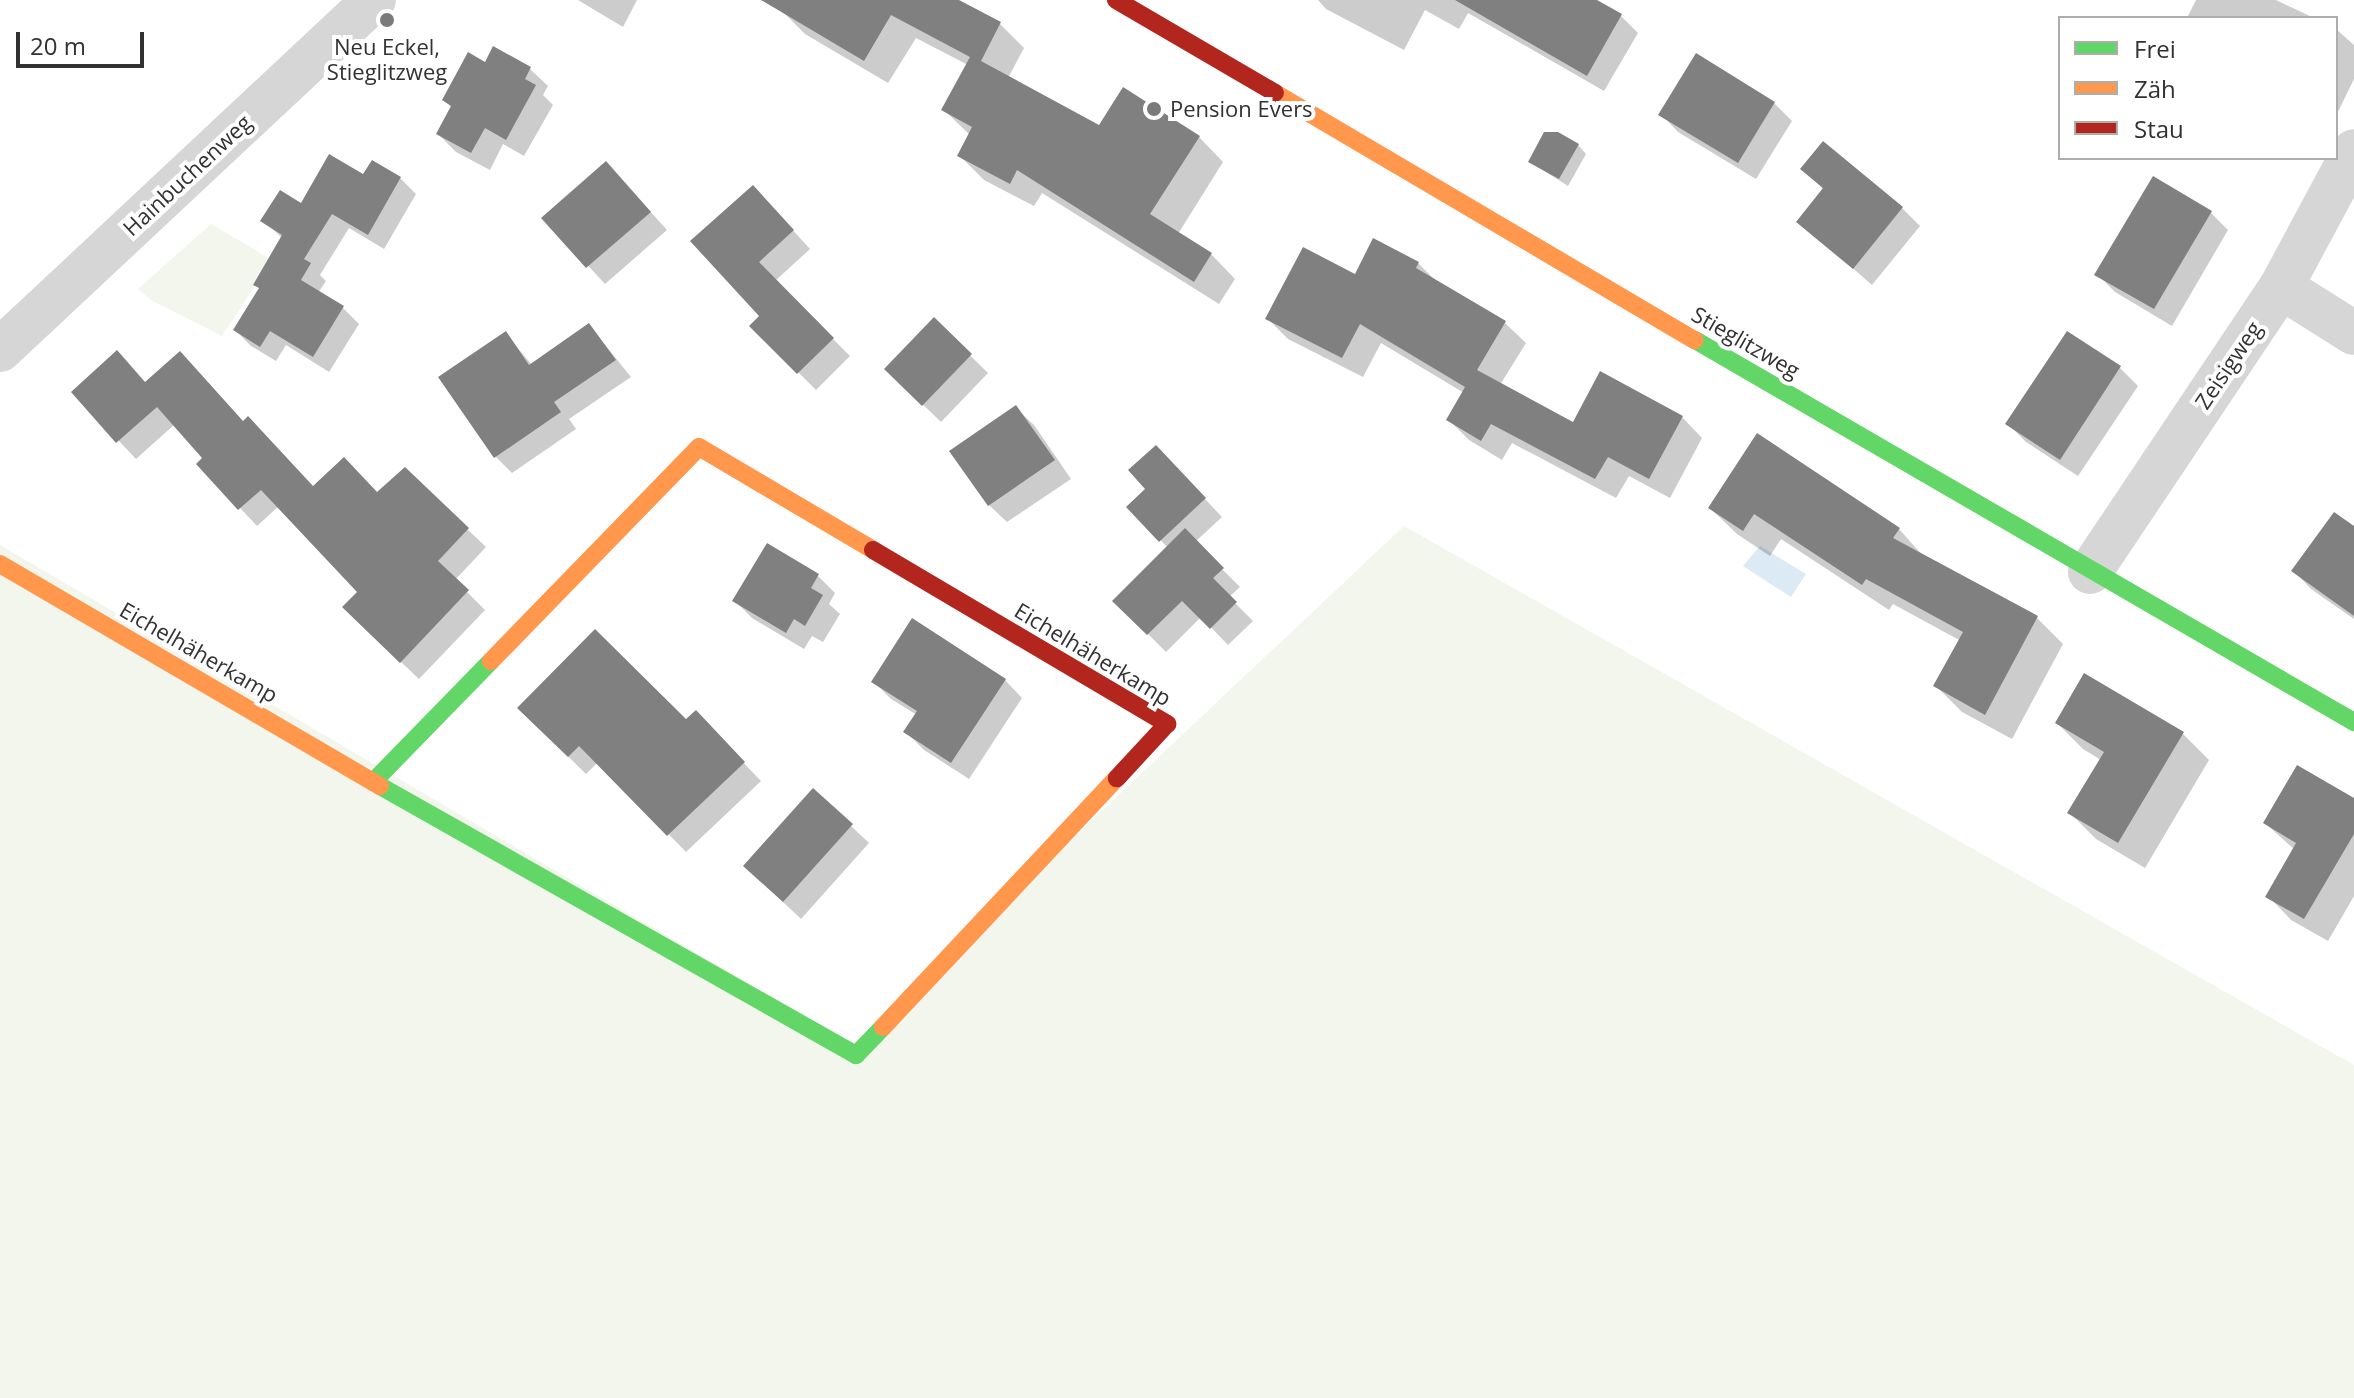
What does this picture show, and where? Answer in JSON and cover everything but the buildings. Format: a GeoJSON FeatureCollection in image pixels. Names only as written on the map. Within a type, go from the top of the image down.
{"type":"FeatureCollection","features":[{"type":"Feature","properties":{"kind":"street","name":"Hainbuchenweg"},"geometry":{"type":"LineString","coordinates":[[0,350],[374,0]]}},
{"type":"Feature","properties":{"kind":"street","name":"Stieglitzweg"},"geometry":{"type":"LineString","coordinates":[[1116,0],[2090,572],[2354,722]]}},
{"type":"Feature","properties":{"kind":"street","name":"Zeisigweg"},"geometry":{"type":"LineString","coordinates":[[2090,572],[2281,287],[2354,151]]}},
{"type":"Feature","properties":{"kind":"street"},"geometry":{"type":"LineString","coordinates":[[2281,287],[2354,333]]}},
{"type":"Feature","properties":{"kind":"street","name":"Eichelhäherkamp"},"geometry":{"type":"LineString","coordinates":[[0,564],[373,782],[856,1055],[1167,724],[699,447],[373,782]]}},
{"type":"Feature","properties":{"kind":"shaded area"},"geometry":{"type":"Polygon","coordinates":[[[211,224],[272,260],[222,336],[151,300],[138,289],[211,224]]]}},
{"type":"Feature","properties":{"kind":"shaded area"},"geometry":{"type":"Polygon","coordinates":[[[1404,526],[2354,1065],[2354,1398],[0,1398],[0,545],[853,1045],[1404,526]]]}},
{"type":"Feature","properties":{"kind":"shaded area"},"geometry":{"type":"Polygon","coordinates":[[[1760,546],[1806,574],[1791,597],[1743,566],[1760,546]]]}},
{"type":"Feature","properties":{"kind":"traffic: fast"},"geometry":{"type":"LineString","coordinates":[[1695,340],[2354,722]]}},
{"type":"Feature","properties":{"kind":"traffic: fast"},"geometry":{"type":"LineString","coordinates":[[373,782],[491,661]]}},
{"type":"Feature","properties":{"kind":"traffic: fast"},"geometry":{"type":"LineString","coordinates":[[380,786],[856,1055],[883,1027]]}},
{"type":"Feature","properties":{"kind":"traffic: slow"},"geometry":{"type":"LineString","coordinates":[[1275,93],[1695,340]]}},
{"type":"Feature","properties":{"kind":"traffic: slow"},"geometry":{"type":"LineString","coordinates":[[491,661],[699,447],[873,550]]}},
{"type":"Feature","properties":{"kind":"traffic: slow"},"geometry":{"type":"LineString","coordinates":[[0,564],[380,786]]}},
{"type":"Feature","properties":{"kind":"traffic: slow"},"geometry":{"type":"LineString","coordinates":[[883,1027],[1117,778]]}},
{"type":"Feature","properties":{"kind":"traffic: jam"},"geometry":{"type":"LineString","coordinates":[[1116,0],[1275,93]]}},
{"type":"Feature","properties":{"kind":"traffic: jam"},"geometry":{"type":"LineString","coordinates":[[873,550],[1167,724],[1117,778]]}},
{"type":"Feature","properties":{"kind":"place","name":"Neu Eckel, Stieglitzweg"},"geometry":{"type":"Point","coordinates":[387,20]}},
{"type":"Feature","properties":{"kind":"place","name":"Pension Evers"},"geometry":{"type":"Point","coordinates":[1154,109]}}]}
